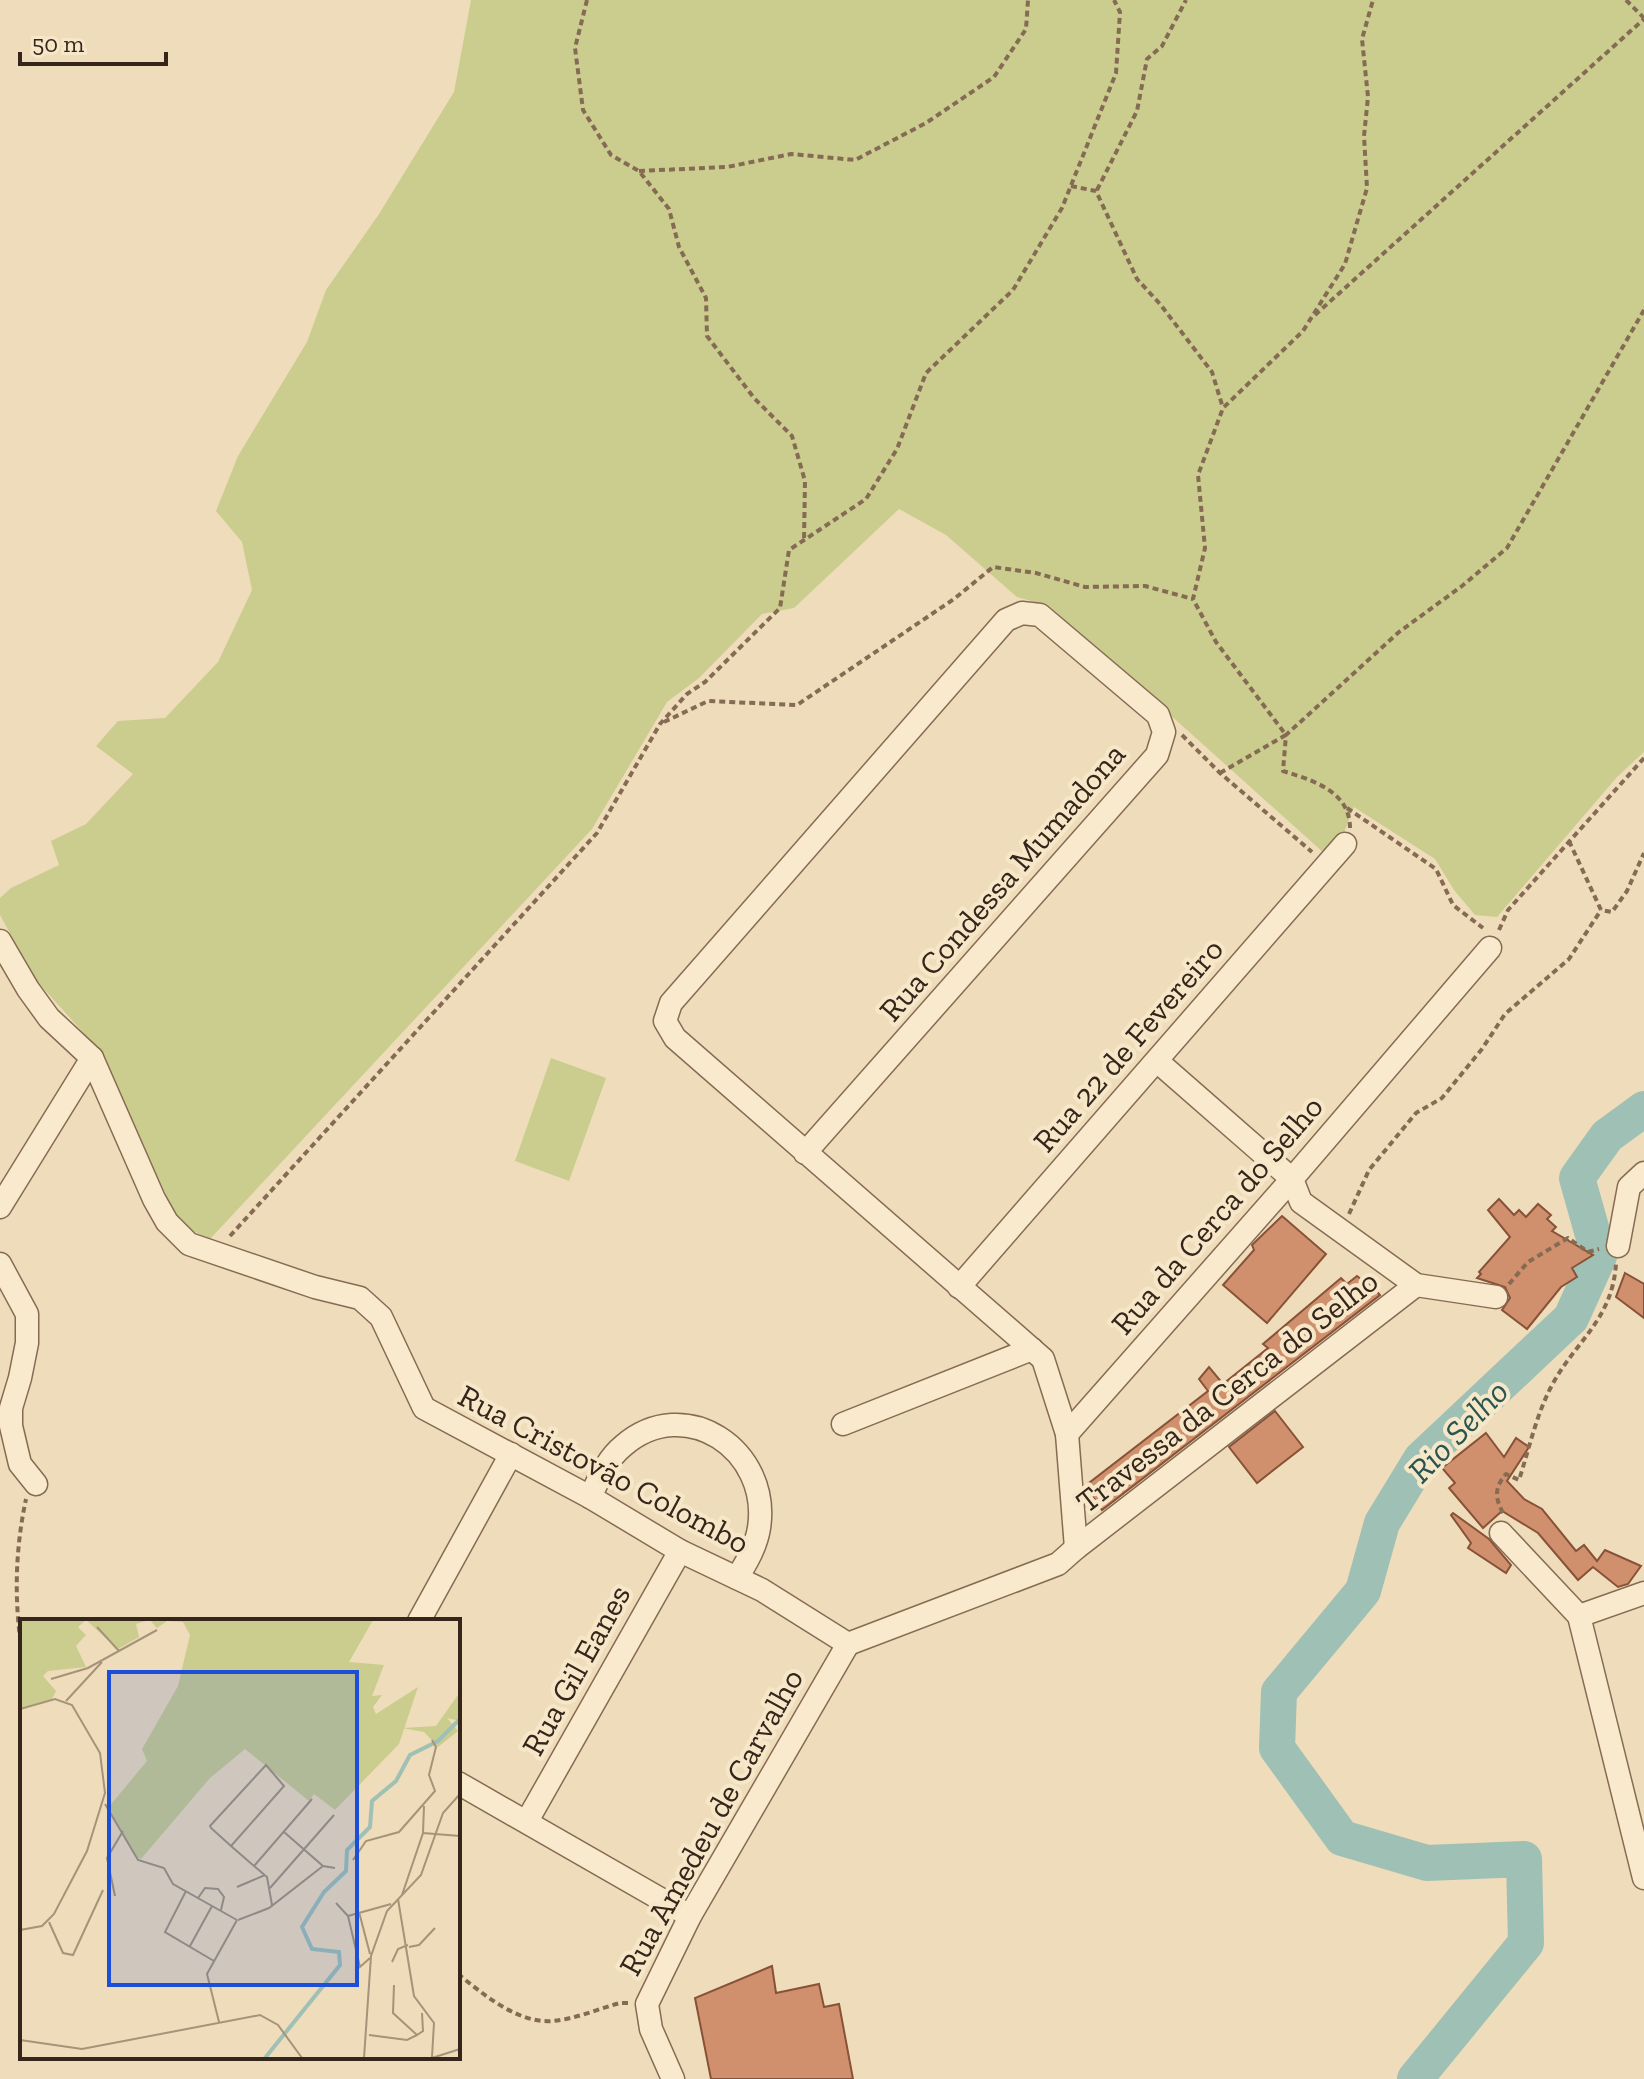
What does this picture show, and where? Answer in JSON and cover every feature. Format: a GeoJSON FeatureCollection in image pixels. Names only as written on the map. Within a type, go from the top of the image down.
{"type":"FeatureCollection","features":[{"type":"Feature","properties":{"kind":"street","name":"Rua Condessa Mumadona"},"geometry":{"type":"LineString","coordinates":[[1022,613],[1040,615],[1158,715],[1164,732],[1157,755],[805,1153],[675,1038],[665,1021],[671,1003],[1006,620],[1022,613]]}},
{"type":"Feature","properties":{"kind":"street","name":"Rua 22 de Fevereiro"},"geometry":{"type":"LineString","coordinates":[[959,1287],[1345,844]]}},
{"type":"Feature","properties":{"kind":"street","name":"Rua da Cerca do Selho"},"geometry":{"type":"LineString","coordinates":[[1067,1434],[1292,1179],[1492,943]]}},
{"type":"Feature","properties":{"kind":"street","name":"Rua Cristovão Colombo"},"geometry":{"type":"LineString","coordinates":[[5,954],[49,1018],[92,1058],[167,1222],[189,1244],[315,1287],[360,1298],[381,1317],[424,1408],[590,1497],[680,1551],[762,1590],[848,1644]]}},
{"type":"Feature","properties":{"kind":"street"},"geometry":{"type":"LineString","coordinates":[[0,1207],[92,1058]]}},
{"type":"Feature","properties":{"kind":"street"},"geometry":{"type":"LineString","coordinates":[[1157,1061],[1292,1179],[1301,1202],[1416,1285],[1496,1297]]}},
{"type":"Feature","properties":{"kind":"street"},"geometry":{"type":"LineString","coordinates":[[805,1153],[1043,1359],[1067,1434],[1076,1548],[1058,1564],[848,1644]]}},
{"type":"Feature","properties":{"kind":"street"},"geometry":{"type":"LineString","coordinates":[[1618,1246],[1629,1187],[1644,1173]]}},
{"type":"Feature","properties":{"kind":"street"},"geometry":{"type":"LineString","coordinates":[[0,1264],[27,1314],[27,1343],[11,1408],[11,1426],[20,1464],[36,1484]]}},
{"type":"Feature","properties":{"kind":"street","name":"Travessa da Cerca do Selho"},"geometry":{"type":"LineString","coordinates":[[1076,1548],[1416,1285]]}},
{"type":"Feature","properties":{"kind":"street"},"geometry":{"type":"LineString","coordinates":[[843,1424],[1032,1349]]}},
{"type":"Feature","properties":{"kind":"street"},"geometry":{"type":"LineString","coordinates":[[590,1497],[609,1460],[637,1435],[670,1426],[705,1431],[721,1438],[737,1450],[747,1464],[758,1495],[760,1525],[757,1540],[737,1578]]}},
{"type":"Feature","properties":{"kind":"street"},"geometry":{"type":"LineString","coordinates":[[420,1619],[511,1454]]}},
{"type":"Feature","properties":{"kind":"street"},"geometry":{"type":"LineString","coordinates":[[1500,1530],[1579,1616],[1644,1878]]}},
{"type":"Feature","properties":{"kind":"street","name":"Rua Gil Eanes"},"geometry":{"type":"LineString","coordinates":[[527,1821],[680,1551]]}},
{"type":"Feature","properties":{"kind":"street"},"geometry":{"type":"LineString","coordinates":[[1579,1616],[1644,1593]]}},
{"type":"Feature","properties":{"kind":"street","name":"Rua Amedeu de Carvalho"},"geometry":{"type":"LineString","coordinates":[[673,2079],[651,2029],[647,2004],[690,1916],[848,1644]]}},
{"type":"Feature","properties":{"kind":"street"},"geometry":{"type":"LineString","coordinates":[[460,1784],[690,1916]]}},
{"type":"Feature","properties":{"kind":"path"},"geometry":{"type":"LineString","coordinates":[[587,0],[575,48],[583,110],[611,155],[639,171],[669,209],[679,247],[706,298],[707,336],[754,398],[792,436],[805,481],[804,540]]}},
{"type":"Feature","properties":{"kind":"path"},"geometry":{"type":"LineString","coordinates":[[639,171],[727,167],[791,154],[855,160],[926,123],[994,77],[1026,29],[1028,0]]}},
{"type":"Feature","properties":{"kind":"path"},"geometry":{"type":"LineString","coordinates":[[215,1252],[597,833],[660,724],[687,694],[705,682],[780,608],[789,550],[866,499],[897,449],[926,373],[1013,290],[1062,208],[1116,73],[1120,12],[1114,0]]}},
{"type":"Feature","properties":{"kind":"path"},"geometry":{"type":"LineString","coordinates":[[1096,191],[1137,111],[1147,59],[1162,46],[1186,0]]}},
{"type":"Feature","properties":{"kind":"path"},"geometry":{"type":"LineString","coordinates":[[1373,0],[1362,39],[1368,97],[1364,136],[1367,188],[1345,264],[1303,331],[1223,408],[1198,475],[1205,548],[1193,599],[1216,642],[1286,735],[1283,771],[1321,783],[1347,808],[1436,869],[1453,905],[1492,943],[1508,910],[1644,758]]}},
{"type":"Feature","properties":{"kind":"path"},"geometry":{"type":"LineString","coordinates":[[1311,319],[1644,19],[1626,0]]}},
{"type":"Feature","properties":{"kind":"path"},"geometry":{"type":"LineString","coordinates":[[1071,186],[1096,191]]}},
{"type":"Feature","properties":{"kind":"path"},"geometry":{"type":"LineString","coordinates":[[1096,191],[1137,279],[1212,372],[1223,408]]}},
{"type":"Feature","properties":{"kind":"path"},"geometry":{"type":"LineString","coordinates":[[1220,773],[1286,735],[1399,632],[1507,548],[1644,310]]}},
{"type":"Feature","properties":{"kind":"path"},"geometry":{"type":"LineString","coordinates":[[660,724],[708,701],[797,705],[954,599],[993,567],[1036,573],[1085,587],[1145,586],[1193,599]]}},
{"type":"Feature","properties":{"kind":"path"},"geometry":{"type":"LineString","coordinates":[[1164,732],[1181,734],[1220,773],[1327,865]]}},
{"type":"Feature","properties":{"kind":"path"},"geometry":{"type":"LineString","coordinates":[[1345,844],[1350,825],[1347,808]]}},
{"type":"Feature","properties":{"kind":"path"},"geometry":{"type":"LineString","coordinates":[[1569,841],[1601,910]]}},
{"type":"Feature","properties":{"kind":"path"},"geometry":{"type":"LineString","coordinates":[[1601,910],[1612,912],[1627,891],[1644,853]]}},
{"type":"Feature","properties":{"kind":"path"},"geometry":{"type":"LineString","coordinates":[[1340,1230],[1355,1205],[1369,1170],[1416,1113],[1442,1098],[1482,1049],[1505,1014],[1569,959],[1601,910]]}},
{"type":"Feature","properties":{"kind":"path"},"geometry":{"type":"LineString","coordinates":[[1496,1297],[1528,1262],[1568,1238],[1588,1252]]}},
{"type":"Feature","properties":{"kind":"path"},"geometry":{"type":"LineString","coordinates":[[1500,1530],[1503,1513],[1496,1500],[1498,1484],[1506,1474],[1519,1480],[1538,1418],[1552,1386],[1600,1319],[1615,1283],[1618,1246]]}},
{"type":"Feature","properties":{"kind":"path"},"geometry":{"type":"LineString","coordinates":[[20,1640],[16,1616],[16,1571],[25,1501],[36,1484]]}},
{"type":"Feature","properties":{"kind":"path"},"geometry":{"type":"LineString","coordinates":[[460,1976],[483,1994],[535,2020],[551,2022],[620,2003],[647,2004]]}},
{"type":"Feature","properties":{"kind":"green space"},"geometry":{"type":"Polygon","coordinates":[[[471,0],[1644,0],[1644,752],[1617,777],[1497,917],[1475,915],[1454,890],[1435,859],[1354,807],[1343,835],[1325,854],[1049,606],[1017,597],[946,535],[899,509],[794,608],[762,614],[699,678],[667,702],[592,829],[210,1239],[180,1225],[98,1049],[35,979],[0,915],[0,898],[11,888],[59,865],[51,841],[86,824],[133,774],[96,746],[118,721],[165,718],[218,662],[252,590],[242,542],[216,511],[238,456],[307,342],[326,290],[379,214],[454,92],[471,0]]]}},
{"type":"Feature","properties":{"kind":"green space"},"geometry":{"type":"Polygon","coordinates":[[[551,1058],[606,1078],[569,1181],[515,1161],[551,1058]]]}},
{"type":"Feature","properties":{"kind":"building"},"geometry":{"type":"Polygon","coordinates":[[[1499,1199],[1514,1215],[1519,1210],[1526,1217],[1538,1204],[1551,1215],[1547,1219],[1556,1227],[1552,1231],[1593,1255],[1572,1268],[1577,1277],[1561,1287],[1527,1329],[1502,1310],[1510,1298],[1505,1287],[1477,1278],[1510,1237],[1488,1210],[1499,1199]]]}},
{"type":"Feature","properties":{"kind":"building"},"geometry":{"type":"Polygon","coordinates":[[[1282,1216],[1326,1254],[1267,1323],[1223,1285],[1254,1250],[1252,1245],[1282,1216]]]}},
{"type":"Feature","properties":{"kind":"building"},"geometry":{"type":"Polygon","coordinates":[[[1625,1273],[1644,1284],[1644,1318],[1616,1297],[1625,1273]]]}},
{"type":"Feature","properties":{"kind":"building"},"geometry":{"type":"Polygon","coordinates":[[[1357,1276],[1366,1283],[1368,1281],[1380,1295],[1102,1510],[1085,1486],[1208,1391],[1199,1379],[1209,1367],[1223,1384],[1268,1348],[1263,1344],[1341,1278],[1347,1284],[1357,1276]]]}},
{"type":"Feature","properties":{"kind":"building"},"geometry":{"type":"Polygon","coordinates":[[[1275,1411],[1303,1447],[1257,1483],[1229,1447],[1275,1411]]]}},
{"type":"Feature","properties":{"kind":"building"},"geometry":{"type":"Polygon","coordinates":[[[1486,1433],[1504,1457],[1516,1438],[1529,1447],[1507,1481],[1524,1499],[1542,1509],[1576,1551],[1584,1545],[1597,1561],[1605,1550],[1641,1566],[1628,1584],[1618,1587],[1593,1567],[1578,1580],[1538,1533],[1502,1511],[1483,1528],[1449,1488],[1455,1483],[1442,1468],[1486,1433]]]}},
{"type":"Feature","properties":{"kind":"building"},"geometry":{"type":"Polygon","coordinates":[[[1453,1513],[1489,1539],[1511,1565],[1506,1573],[1468,1548],[1471,1543],[1451,1515],[1453,1513]]]}},
{"type":"Feature","properties":{"kind":"building"},"geometry":{"type":"Polygon","coordinates":[[[772,1966],[776,1993],[819,1984],[824,2007],[839,2004],[853,2079],[711,2079],[695,1998],[772,1966]]]}},
{"type":"Feature","properties":{"kind":"waterway","name":"Rio Selho"},"geometry":{"type":"LineString","coordinates":[[1415,2079],[1526,1943],[1524,1859],[1427,1863],[1342,1838],[1277,1748],[1279,1692],[1363,1591],[1382,1523],[1421,1459],[1571,1318],[1599,1256],[1577,1178],[1607,1136],[1644,1109]]}}]}
